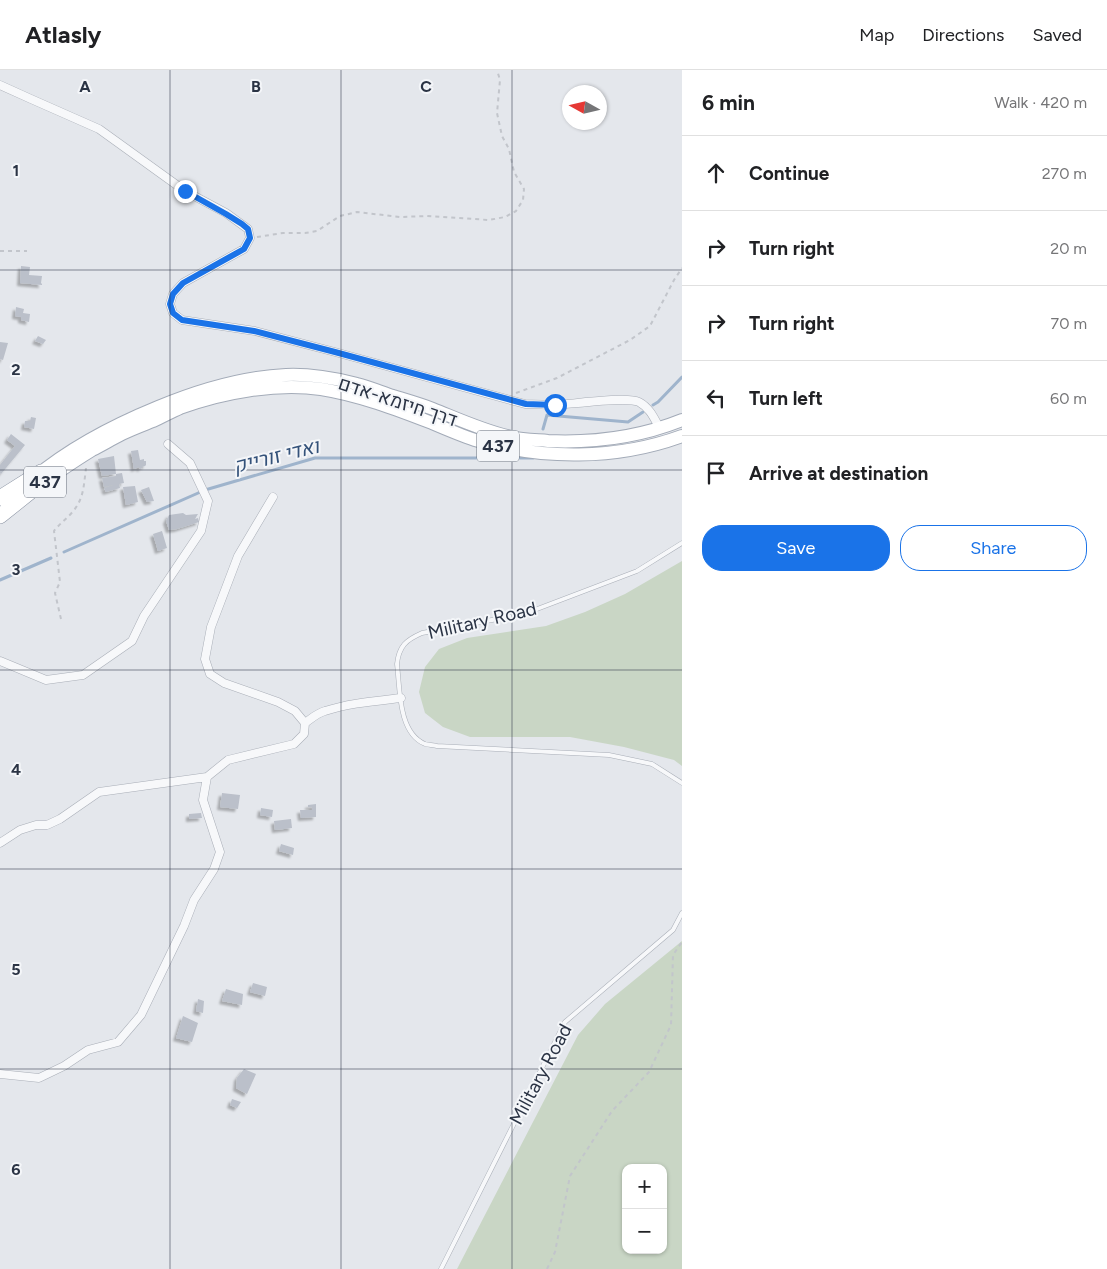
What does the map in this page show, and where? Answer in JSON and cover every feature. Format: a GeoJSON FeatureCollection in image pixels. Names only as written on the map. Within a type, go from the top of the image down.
{"type":"FeatureCollection","features":[{"type":"Feature","properties":{"kind":"highway"},"geometry":{"type":"LineString","coordinates":[[0,498],[41,472]]}},
{"type":"Feature","properties":{"kind":"highway"},"geometry":{"type":"LineString","coordinates":[[0,515],[30,492]]}},
{"type":"Feature","properties":{"kind":"main road","name":"דרך חיזמא-אדם"},"geometry":{"type":"LineString","coordinates":[[41,472],[86,441],[133,417],[180,398],[228,383],[288,375],[323,377],[357,384],[512,438],[564,442],[594,440],[660,429],[682,420]]}},
{"type":"Feature","properties":{"kind":"main road","name":"דרך חיזמא-אדם"},"geometry":{"type":"LineString","coordinates":[[30,492],[90,451],[122,434],[180,408],[229,394],[275,387],[320,389],[356,397],[390,407],[474,440],[518,450],[567,455],[618,452],[666,442],[682,436]]}},
{"type":"Feature","properties":{"kind":"main road","name":"437"},"geometry":{"type":"LineString","coordinates":[[0,505],[41,472]]}},
{"type":"Feature","properties":{"kind":"street"},"geometry":{"type":"LineString","coordinates":[[0,85],[30,100],[99,129],[185,191],[248,229],[250,238],[244,249],[183,283],[173,294],[170,304],[173,313],[182,320],[254,331],[526,404],[555,405],[596,401],[637,401],[650,410],[660,429]]}},
{"type":"Feature","properties":{"kind":"street"},"geometry":{"type":"LineString","coordinates":[[0,661],[46,680],[83,675],[132,641],[144,616],[201,531],[208,500],[190,463],[168,444]]}},
{"type":"Feature","properties":{"kind":"street"},"geometry":{"type":"LineString","coordinates":[[0,843],[20,830],[36,825],[47,825],[60,819],[99,792],[207,777],[228,760],[294,744],[304,734],[304,723],[295,711],[278,702],[224,683],[210,674],[205,659],[211,627],[238,556],[273,498]]}},
{"type":"Feature","properties":{"kind":"street"},"geometry":{"type":"LineString","coordinates":[[304,723],[324,711],[400,698]]}},
{"type":"Feature","properties":{"kind":"street"},"geometry":{"type":"LineString","coordinates":[[0,1074],[39,1078],[64,1066],[88,1050],[118,1042],[142,1014],[184,926],[194,900],[214,869],[220,852],[203,800],[207,777]]}},
{"type":"Feature","properties":{"kind":"lane","name":"Military Road"},"geometry":{"type":"LineString","coordinates":[[682,543],[637,571],[524,614],[422,633],[407,641],[401,647],[397,664],[403,716],[408,728],[425,744],[609,755],[652,764],[682,783]]}},
{"type":"Feature","properties":{"kind":"lane","name":"Military Road"},"geometry":{"type":"LineString","coordinates":[[441,1269],[565,1022],[673,930],[682,913]]}},
{"type":"Feature","properties":{"kind":"path"},"geometry":{"type":"LineString","coordinates":[[250,238],[283,232],[317,232],[340,216],[357,212],[400,217],[427,216],[489,220],[505,217],[516,211],[523,200],[524,190],[514,172],[509,149],[502,136],[497,112],[500,80],[497,70]]}},
{"type":"Feature","properties":{"kind":"path"},"geometry":{"type":"LineString","coordinates":[[0,251],[27,251]]}},
{"type":"Feature","properties":{"kind":"path"},"geometry":{"type":"LineString","coordinates":[[499,398],[557,378],[630,340],[650,326],[682,268]]}},
{"type":"Feature","properties":{"kind":"path"},"geometry":{"type":"LineString","coordinates":[[61,619],[56,594],[60,582],[54,531],[74,510],[83,496],[86,468]]}},
{"type":"Feature","properties":{"kind":"path"},"geometry":{"type":"LineString","coordinates":[[547,1269],[555,1252],[570,1176],[612,1111],[649,1072],[670,1025],[673,955],[682,942]]}},
{"type":"Feature","properties":{"kind":"green space"},"geometry":{"type":"Polygon","coordinates":[[[682,561],[682,766],[674,760],[624,747],[570,737],[470,737],[443,727],[425,713],[419,692],[425,667],[439,649],[467,638],[546,626],[585,612],[625,594],[682,561]]]}},
{"type":"Feature","properties":{"kind":"green space"},"geometry":{"type":"Polygon","coordinates":[[[682,941],[682,1269],[457,1269],[578,1035],[605,1004],[682,941]]]}},
{"type":"Feature","properties":{"kind":"building"},"geometry":{"type":"Polygon","coordinates":[[[21,266],[30,267],[29,275],[42,276],[42,285],[20,283],[21,266]]]}},
{"type":"Feature","properties":{"kind":"building"},"geometry":{"type":"Polygon","coordinates":[[[16,307],[24,309],[23,313],[30,314],[29,322],[15,316],[16,307]]]}},
{"type":"Feature","properties":{"kind":"building"},"geometry":{"type":"Polygon","coordinates":[[[38,336],[46,340],[43,344],[35,341],[38,336]]]}},
{"type":"Feature","properties":{"kind":"building"},"geometry":{"type":"Polygon","coordinates":[[[0,342],[8,343],[3,360],[0,359],[0,342]]]}},
{"type":"Feature","properties":{"kind":"building"},"geometry":{"type":"Polygon","coordinates":[[[31,417],[36,418],[34,429],[24,427],[25,421],[30,421],[31,417]]]}},
{"type":"Feature","properties":{"kind":"building"},"geometry":{"type":"Polygon","coordinates":[[[11,434],[25,445],[1,474],[0,465],[15,446],[7,440],[11,434]]]}},
{"type":"Feature","properties":{"kind":"building"},"geometry":{"type":"Polygon","coordinates":[[[138,450],[140,460],[144,459],[146,465],[140,469],[139,467],[134,469],[131,451],[138,450]]]}},
{"type":"Feature","properties":{"kind":"building"},"geometry":{"type":"Polygon","coordinates":[[[114,456],[116,474],[102,476],[98,459],[114,456]]]}},
{"type":"Feature","properties":{"kind":"building"},"geometry":{"type":"Polygon","coordinates":[[[122,473],[124,483],[119,484],[120,488],[106,492],[104,488],[113,485],[104,487],[102,478],[116,476],[116,474],[122,473]]]}},
{"type":"Feature","properties":{"kind":"building"},"geometry":{"type":"Polygon","coordinates":[[[135,486],[138,502],[126,505],[123,487],[135,486]]]}},
{"type":"Feature","properties":{"kind":"building"},"geometry":{"type":"Polygon","coordinates":[[[149,487],[154,501],[147,502],[141,490],[149,487]]]}},
{"type":"Feature","properties":{"kind":"building"},"geometry":{"type":"Polygon","coordinates":[[[183,513],[186,515],[198,514],[195,519],[198,518],[199,522],[169,530],[166,521],[169,515],[183,513]]]}},
{"type":"Feature","properties":{"kind":"building"},"geometry":{"type":"Polygon","coordinates":[[[162,531],[167,548],[158,551],[153,534],[162,531]]]}},
{"type":"Feature","properties":{"kind":"building"},"geometry":{"type":"Polygon","coordinates":[[[222,793],[240,795],[238,809],[220,807],[222,793]]]}},
{"type":"Feature","properties":{"kind":"building"},"geometry":{"type":"Polygon","coordinates":[[[316,804],[316,817],[301,818],[300,810],[312,810],[312,807],[308,807],[308,805],[316,804]]]}},
{"type":"Feature","properties":{"kind":"building"},"geometry":{"type":"Polygon","coordinates":[[[261,808],[273,810],[272,817],[260,815],[261,808]]]}},
{"type":"Feature","properties":{"kind":"building"},"geometry":{"type":"Polygon","coordinates":[[[201,813],[202,818],[189,819],[189,814],[201,813]]]}},
{"type":"Feature","properties":{"kind":"building"},"geometry":{"type":"Polygon","coordinates":[[[291,819],[292,828],[275,830],[274,821],[291,819]]]}},
{"type":"Feature","properties":{"kind":"building"},"geometry":{"type":"Polygon","coordinates":[[[281,844],[294,848],[293,855],[279,851],[281,844]]]}},
{"type":"Feature","properties":{"kind":"building"},"geometry":{"type":"Polygon","coordinates":[[[253,983],[267,987],[265,996],[250,992],[253,983]]]}},
{"type":"Feature","properties":{"kind":"building"},"geometry":{"type":"Polygon","coordinates":[[[226,989],[243,994],[242,1005],[222,1001],[226,989]]]}},
{"type":"Feature","properties":{"kind":"building"},"geometry":{"type":"Polygon","coordinates":[[[198,999],[204,1001],[203,1013],[196,1011],[198,999]]]}},
{"type":"Feature","properties":{"kind":"building"},"geometry":{"type":"Polygon","coordinates":[[[183,1016],[198,1023],[192,1042],[176,1038],[183,1016]]]}},
{"type":"Feature","properties":{"kind":"building"},"geometry":{"type":"Polygon","coordinates":[[[244,1069],[256,1074],[247,1094],[236,1088],[237,1078],[244,1069]]]}},
{"type":"Feature","properties":{"kind":"building"},"geometry":{"type":"Polygon","coordinates":[[[232,1099],[241,1102],[237,1108],[230,1105],[232,1099]]]}},
{"type":"Feature","properties":{"kind":"waterway","name":"ואדי זורייק"},"geometry":{"type":"LineString","coordinates":[[653,405],[682,377]]}},
{"type":"Feature","properties":{"kind":"waterway","name":"ואדי זורייק"},"geometry":{"type":"LineString","coordinates":[[543,429],[547,415],[628,422],[643,412]]}},
{"type":"Feature","properties":{"kind":"waterway","name":"ואדי זורייק"},"geometry":{"type":"LineString","coordinates":[[64,552],[205,490],[315,458],[533,458]]}},
{"type":"Feature","properties":{"kind":"waterway","name":"ואדי זורייק"},"geometry":{"type":"LineString","coordinates":[[0,580],[51,558]]}},
{"type":"Feature","properties":{"kind":"route"},"geometry":{"type":"LineString","coordinates":[[185,191],[242,224],[248,229],[250,238],[244,249],[183,283],[173,294],[170,304],[173,313],[182,320],[254,331],[499,398],[526,404],[555,405]]}}]}
